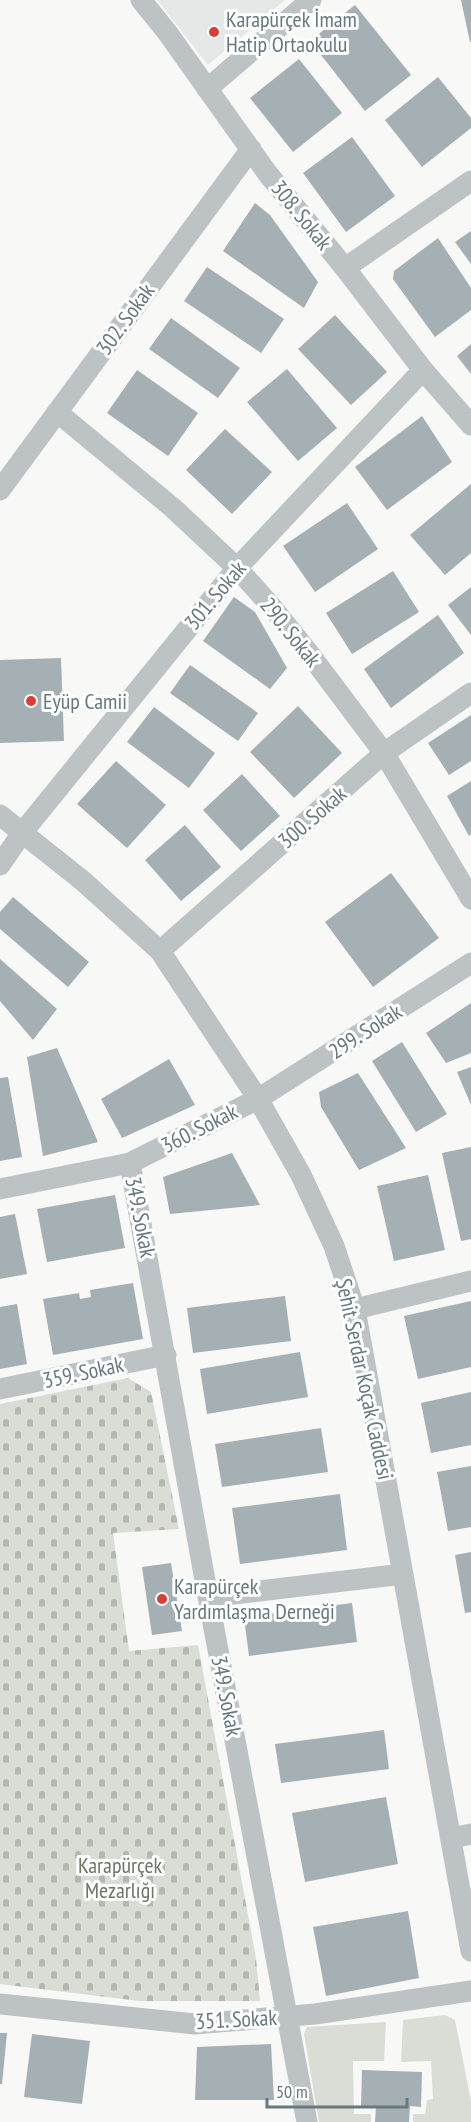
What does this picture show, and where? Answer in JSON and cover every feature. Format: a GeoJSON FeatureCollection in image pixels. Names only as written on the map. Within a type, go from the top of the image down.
{"type":"FeatureCollection","features":[{"type":"Feature","properties":{"kind":"street","name":"308. Sokak"},"geometry":{"type":"LineString","coordinates":[[141,0],[167,32],[251,149],[423,370],[471,425]]}},
{"type":"Feature","properties":{"kind":"street"},"geometry":{"type":"LineString","coordinates":[[207,88],[311,0]]}},
{"type":"Feature","properties":{"kind":"street","name":"302. Sokak"},"geometry":{"type":"LineString","coordinates":[[0,490],[251,149]]}},
{"type":"Feature","properties":{"kind":"street"},"geometry":{"type":"LineString","coordinates":[[345,268],[471,181]]}},
{"type":"Feature","properties":{"kind":"street","name":"301. Sokak"},"geometry":{"type":"LineString","coordinates":[[0,865],[22,833],[237,568],[423,370]]}},
{"type":"Feature","properties":{"kind":"street","name":"290. Sokak"},"geometry":{"type":"LineString","coordinates":[[57,412],[173,508],[237,568],[308,652],[384,753],[471,899]]}},
{"type":"Feature","properties":{"kind":"street","name":"300. Sokak"},"geometry":{"type":"LineString","coordinates":[[160,951],[384,753],[471,693]]}},
{"type":"Feature","properties":{"kind":"street","name":"Şehit Serdar Koçak Caddesi"},"geometry":{"type":"LineString","coordinates":[[0,815],[83,881],[160,951],[258,1099],[321,1215],[334,1246],[354,1309],[403,1574],[461,1836],[471,1951]]}},
{"type":"Feature","properties":{"kind":"street","name":"299. Sokak"},"geometry":{"type":"LineString","coordinates":[[258,1099],[471,963]]}},
{"type":"Feature","properties":{"kind":"street","name":"360. Sokak"},"geometry":{"type":"LineString","coordinates":[[0,1189],[130,1163],[258,1099]]}},
{"type":"Feature","properties":{"kind":"street","name":"349. Sokak"},"geometry":{"type":"LineString","coordinates":[[130,1163],[208,1597],[307,2122]]}},
{"type":"Feature","properties":{"kind":"street"},"geometry":{"type":"LineString","coordinates":[[354,1309],[471,1281]]}},
{"type":"Feature","properties":{"kind":"street","name":"359. Sokak"},"geometry":{"type":"LineString","coordinates":[[0,1389],[166,1355]]}},
{"type":"Feature","properties":{"kind":"street"},"geometry":{"type":"LineString","coordinates":[[208,1597],[403,1574]]}},
{"type":"Feature","properties":{"kind":"street","name":"351. Sokak"},"geometry":{"type":"LineString","coordinates":[[0,2004],[195,2024],[286,2016],[471,1991]]}},
{"type":"Feature","properties":{"kind":"shaded area","name":"Karapürçek İmam Hatip Ortaokulu"},"geometry":{"type":"Polygon","coordinates":[[[157,0],[285,0],[208,65],[157,0]]]}},
{"type":"Feature","properties":{"kind":"green space","name":"Karapürçek Mezarlığı"},"geometry":{"type":"Polygon","coordinates":[[[128,1378],[151,1392],[179,1529],[113,1533],[129,1651],[198,1645],[256,1958],[260,2001],[139,2001],[0,1984],[0,1404],[128,1378]]]}},
{"type":"Feature","properties":{"kind":"green space"},"geometry":{"type":"Polygon","coordinates":[[[445,2015],[455,2020],[471,2101],[471,2122],[413,2122],[413,2114],[425,2114],[427,2100],[433,2099],[431,2061],[401,2062],[403,2020],[445,2015]]]}},
{"type":"Feature","properties":{"kind":"green space"},"geometry":{"type":"Polygon","coordinates":[[[386,2022],[384,2061],[353,2061],[354,2114],[371,2114],[371,2122],[319,2122],[304,2034],[307,2027],[386,2022]]]}},
{"type":"Feature","properties":{"kind":"building"},"geometry":{"type":"Polygon","coordinates":[[[461,0],[471,0],[471,42],[470,42],[461,0]]]}},
{"type":"Feature","properties":{"kind":"building"},"geometry":{"type":"Polygon","coordinates":[[[355,5],[411,75],[365,111],[310,41],[355,5]]]}},
{"type":"Feature","properties":{"kind":"building"},"geometry":{"type":"Polygon","coordinates":[[[299,59],[342,113],[293,152],[250,98],[299,59]]]}},
{"type":"Feature","properties":{"kind":"building"},"geometry":{"type":"Polygon","coordinates":[[[438,77],[471,118],[471,128],[422,167],[385,120],[438,77]]]}},
{"type":"Feature","properties":{"kind":"building"},"geometry":{"type":"Polygon","coordinates":[[[352,137],[395,196],[346,232],[303,173],[352,137]]]}},
{"type":"Feature","properties":{"kind":"building"},"geometry":{"type":"Polygon","coordinates":[[[255,203],[270,215],[318,282],[304,308],[223,251],[255,203]]]}},
{"type":"Feature","properties":{"kind":"building"},"geometry":{"type":"Polygon","coordinates":[[[471,231],[471,264],[455,242],[471,231]]]}},
{"type":"Feature","properties":{"kind":"building"},"geometry":{"type":"Polygon","coordinates":[[[438,238],[471,288],[471,310],[435,337],[393,279],[394,271],[438,238]]]}},
{"type":"Feature","properties":{"kind":"building"},"geometry":{"type":"Polygon","coordinates":[[[207,267],[284,319],[261,353],[184,301],[207,267]]]}},
{"type":"Feature","properties":{"kind":"building"},"geometry":{"type":"Polygon","coordinates":[[[335,315],[387,372],[351,405],[298,349],[335,315]]]}},
{"type":"Feature","properties":{"kind":"building"},"geometry":{"type":"Polygon","coordinates":[[[171,318],[240,368],[218,398],[149,349],[171,318]]]}},
{"type":"Feature","properties":{"kind":"building"},"geometry":{"type":"Polygon","coordinates":[[[471,344],[471,374],[457,356],[471,344]]]}},
{"type":"Feature","properties":{"kind":"building"},"geometry":{"type":"Polygon","coordinates":[[[287,369],[337,428],[298,461],[247,402],[287,369]]]}},
{"type":"Feature","properties":{"kind":"building"},"geometry":{"type":"Polygon","coordinates":[[[137,370],[198,413],[168,456],[107,413],[137,370]]]}},
{"type":"Feature","properties":{"kind":"building"},"geometry":{"type":"Polygon","coordinates":[[[422,416],[452,462],[387,510],[355,467],[422,416]]]}},
{"type":"Feature","properties":{"kind":"building"},"geometry":{"type":"Polygon","coordinates":[[[225,429],[272,472],[232,514],[186,470],[225,429]]]}},
{"type":"Feature","properties":{"kind":"building"},"geometry":{"type":"Polygon","coordinates":[[[471,484],[471,553],[445,575],[410,535],[471,484]]]}},
{"type":"Feature","properties":{"kind":"building"},"geometry":{"type":"Polygon","coordinates":[[[347,503],[378,549],[315,592],[283,546],[347,503]]]}},
{"type":"Feature","properties":{"kind":"building"},"geometry":{"type":"Polygon","coordinates":[[[393,571],[419,612],[352,654],[326,613],[393,571]]]}},
{"type":"Feature","properties":{"kind":"building"},"geometry":{"type":"Polygon","coordinates":[[[471,587],[471,635],[448,605],[471,587]]]}},
{"type":"Feature","properties":{"kind":"building"},"geometry":{"type":"Polygon","coordinates":[[[234,597],[255,612],[287,668],[270,689],[203,641],[234,597]]]}},
{"type":"Feature","properties":{"kind":"building"},"geometry":{"type":"Polygon","coordinates":[[[438,615],[464,653],[391,708],[364,669],[438,615]]]}},
{"type":"Feature","properties":{"kind":"building","name":"Eyüp Camii"},"geometry":{"type":"Polygon","coordinates":[[[61,658],[64,741],[0,743],[0,660],[61,658]]]}},
{"type":"Feature","properties":{"kind":"building"},"geometry":{"type":"Polygon","coordinates":[[[190,665],[258,713],[238,741],[170,693],[190,665]]]}},
{"type":"Feature","properties":{"kind":"building"},"geometry":{"type":"Polygon","coordinates":[[[298,706],[342,753],[294,798],[250,752],[298,706]]]}},
{"type":"Feature","properties":{"kind":"building"},"geometry":{"type":"Polygon","coordinates":[[[154,707],[215,753],[189,788],[127,742],[154,707]]]}},
{"type":"Feature","properties":{"kind":"building"},"geometry":{"type":"Polygon","coordinates":[[[471,715],[471,761],[449,775],[428,743],[471,715]]]}},
{"type":"Feature","properties":{"kind":"building"},"geometry":{"type":"Polygon","coordinates":[[[116,761],[166,805],[127,848],[77,804],[116,761]]]}},
{"type":"Feature","properties":{"kind":"building"},"geometry":{"type":"Polygon","coordinates":[[[242,774],[280,816],[241,851],[203,810],[242,774]]]}},
{"type":"Feature","properties":{"kind":"building"},"geometry":{"type":"Polygon","coordinates":[[[471,781],[471,834],[469,836],[447,796],[471,781]]]}},
{"type":"Feature","properties":{"kind":"building"},"geometry":{"type":"Polygon","coordinates":[[[185,825],[221,867],[181,901],[145,860],[185,825]]]}},
{"type":"Feature","properties":{"kind":"building"},"geometry":{"type":"Polygon","coordinates":[[[391,873],[439,938],[373,987],[325,922],[391,873]]]}},
{"type":"Feature","properties":{"kind":"building"},"geometry":{"type":"Polygon","coordinates":[[[13,897],[89,962],[68,987],[0,929],[0,912],[13,897]]]}},
{"type":"Feature","properties":{"kind":"building"},"geometry":{"type":"Polygon","coordinates":[[[0,959],[57,1009],[33,1040],[0,1001],[0,959]]]}},
{"type":"Feature","properties":{"kind":"building"},"geometry":{"type":"Polygon","coordinates":[[[471,1003],[471,1053],[446,1063],[426,1033],[471,1003]]]}},
{"type":"Feature","properties":{"kind":"building"},"geometry":{"type":"Polygon","coordinates":[[[402,1042],[447,1114],[416,1132],[372,1061],[402,1042]]]}},
{"type":"Feature","properties":{"kind":"building"},"geometry":{"type":"Polygon","coordinates":[[[57,1048],[98,1142],[43,1156],[27,1057],[57,1048]]]}},
{"type":"Feature","properties":{"kind":"building"},"geometry":{"type":"Polygon","coordinates":[[[169,1059],[195,1105],[122,1138],[101,1099],[169,1059]]]}},
{"type":"Feature","properties":{"kind":"building"},"geometry":{"type":"Polygon","coordinates":[[[471,1067],[471,1105],[457,1072],[471,1067]]]}},
{"type":"Feature","properties":{"kind":"building"},"geometry":{"type":"Polygon","coordinates":[[[358,1073],[406,1148],[359,1170],[321,1107],[319,1092],[358,1073]]]}},
{"type":"Feature","properties":{"kind":"building"},"geometry":{"type":"Polygon","coordinates":[[[8,1077],[22,1157],[0,1161],[0,1078],[8,1077]]]}},
{"type":"Feature","properties":{"kind":"building"},"geometry":{"type":"Polygon","coordinates":[[[471,1147],[471,1239],[461,1241],[442,1153],[471,1147]]]}},
{"type":"Feature","properties":{"kind":"building"},"geometry":{"type":"Polygon","coordinates":[[[232,1153],[260,1205],[170,1214],[163,1177],[232,1153]]]}},
{"type":"Feature","properties":{"kind":"building"},"geometry":{"type":"Polygon","coordinates":[[[428,1175],[445,1250],[394,1261],[377,1186],[428,1175]]]}},
{"type":"Feature","properties":{"kind":"building"},"geometry":{"type":"Polygon","coordinates":[[[115,1195],[125,1248],[47,1262],[37,1209],[115,1195]]]}},
{"type":"Feature","properties":{"kind":"building"},"geometry":{"type":"Polygon","coordinates":[[[15,1214],[27,1274],[0,1279],[0,1217],[15,1214]]]}},
{"type":"Feature","properties":{"kind":"building"},"geometry":{"type":"Polygon","coordinates":[[[133,1283],[143,1339],[53,1355],[43,1299],[79,1293],[80,1299],[91,1297],[90,1290],[133,1283]]]}},
{"type":"Feature","properties":{"kind":"building"},"geometry":{"type":"Polygon","coordinates":[[[285,1296],[291,1341],[193,1353],[187,1308],[285,1296]]]}},
{"type":"Feature","properties":{"kind":"building"},"geometry":{"type":"Polygon","coordinates":[[[471,1301],[471,1367],[418,1379],[404,1316],[471,1301]]]}},
{"type":"Feature","properties":{"kind":"building"},"geometry":{"type":"Polygon","coordinates":[[[17,1304],[27,1364],[0,1369],[0,1307],[17,1304]]]}},
{"type":"Feature","properties":{"kind":"building"},"geometry":{"type":"Polygon","coordinates":[[[300,1352],[308,1397],[207,1414],[200,1369],[300,1352]]]}},
{"type":"Feature","properties":{"kind":"building"},"geometry":{"type":"Polygon","coordinates":[[[471,1392],[471,1445],[431,1453],[421,1403],[471,1392]]]}},
{"type":"Feature","properties":{"kind":"building"},"geometry":{"type":"Polygon","coordinates":[[[321,1428],[328,1472],[222,1487],[215,1444],[321,1428]]]}},
{"type":"Feature","properties":{"kind":"building"},"geometry":{"type":"Polygon","coordinates":[[[471,1466],[471,1527],[448,1531],[437,1472],[471,1466]]]}},
{"type":"Feature","properties":{"kind":"building"},"geometry":{"type":"Polygon","coordinates":[[[340,1494],[347,1550],[240,1564],[232,1508],[340,1494]]]}},
{"type":"Feature","properties":{"kind":"building"},"geometry":{"type":"Polygon","coordinates":[[[471,1552],[471,1612],[465,1613],[455,1555],[471,1552]]]}},
{"type":"Feature","properties":{"kind":"building","name":"Karapürçek Yardımlaşma Derneği"},"geometry":{"type":"Polygon","coordinates":[[[171,1563],[182,1631],[152,1635],[142,1567],[171,1563]]]}},
{"type":"Feature","properties":{"kind":"building"},"geometry":{"type":"Polygon","coordinates":[[[352,1603],[357,1642],[249,1656],[244,1617],[352,1603]]]}},
{"type":"Feature","properties":{"kind":"building"},"geometry":{"type":"Polygon","coordinates":[[[384,1730],[389,1769],[281,1783],[275,1744],[384,1730]]]}},
{"type":"Feature","properties":{"kind":"building"},"geometry":{"type":"Polygon","coordinates":[[[386,1797],[398,1864],[305,1882],[292,1813],[386,1797]]]}},
{"type":"Feature","properties":{"kind":"building"},"geometry":{"type":"Polygon","coordinates":[[[408,1911],[419,1978],[326,1996],[313,1927],[408,1911]]]}},
{"type":"Feature","properties":{"kind":"building"},"geometry":{"type":"Polygon","coordinates":[[[0,2033],[7,2033],[2,2084],[0,2084],[0,2033]]]}},
{"type":"Feature","properties":{"kind":"building"},"geometry":{"type":"Polygon","coordinates":[[[32,2034],[90,2041],[82,2104],[24,2097],[32,2034]]]}},
{"type":"Feature","properties":{"kind":"building"},"geometry":{"type":"Polygon","coordinates":[[[271,2044],[274,2100],[195,2100],[197,2047],[271,2044]]]}},
{"type":"Feature","properties":{"kind":"building"},"geometry":{"type":"Polygon","coordinates":[[[362,2070],[422,2072],[421,2107],[410,2106],[409,2122],[375,2122],[376,2107],[361,2106],[362,2070]]]}},
{"type":"Feature","properties":{"kind":"place","name":"Karapürçek İmam Hatip Ortaokulu"},"geometry":{"type":"Point","coordinates":[214,32]}},
{"type":"Feature","properties":{"kind":"place","name":"Eyüp Camii"},"geometry":{"type":"Point","coordinates":[31,701]}},
{"type":"Feature","properties":{"kind":"place","name":"Karapürçek Yardımlaşma Derneği"},"geometry":{"type":"Point","coordinates":[162,1599]}}]}
